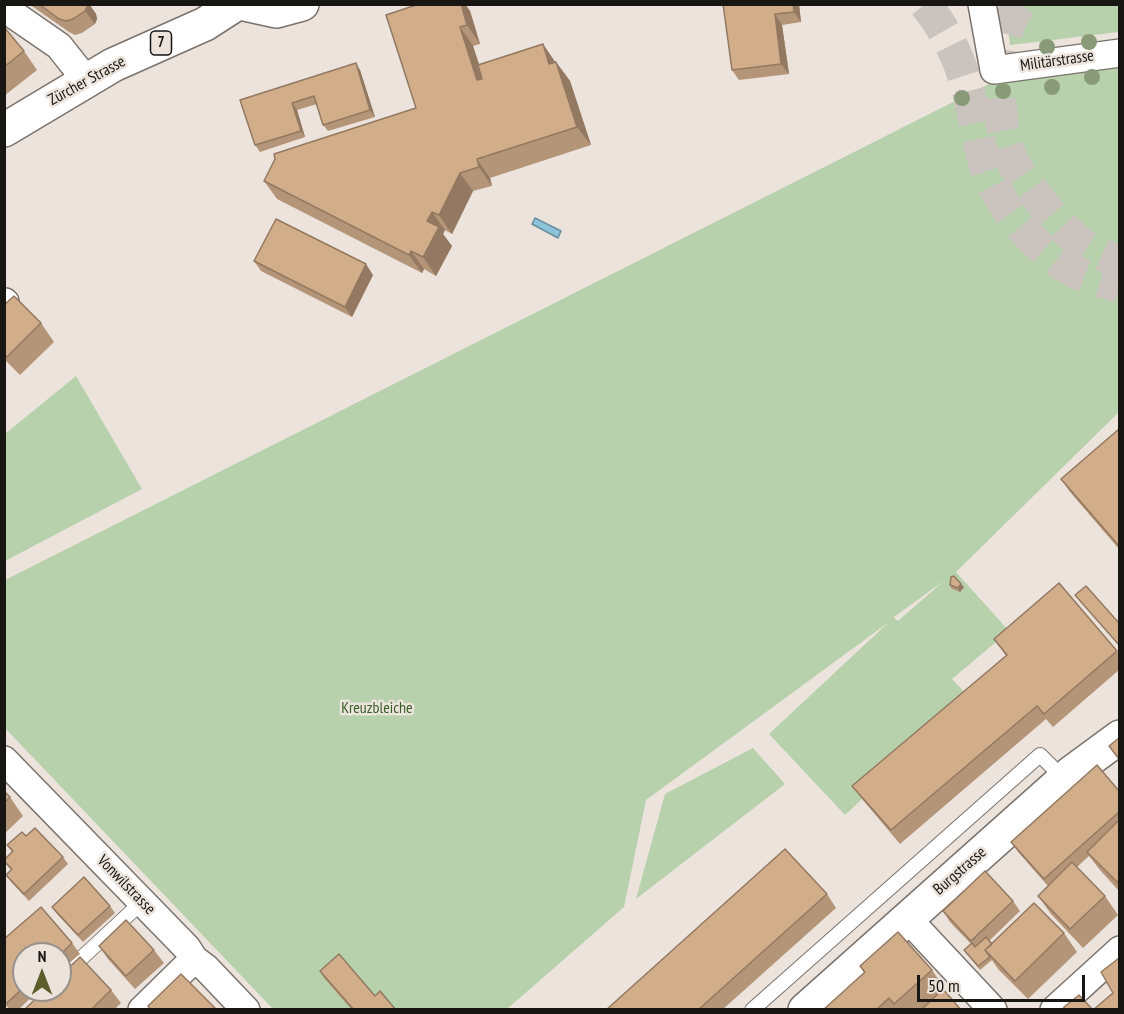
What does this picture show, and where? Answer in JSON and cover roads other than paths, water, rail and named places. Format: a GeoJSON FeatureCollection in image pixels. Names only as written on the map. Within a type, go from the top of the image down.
{"type":"FeatureCollection","features":[{"type":"Feature","properties":{"kind":"main road","name":"Zürcher Strasse"},"geometry":{"type":"LineString","coordinates":[[4,130],[113,65],[205,24],[236,4]]}},
{"type":"Feature","properties":{"kind":"main road"},"geometry":{"type":"LineString","coordinates":[[244,4],[276,11],[302,4]]}},
{"type":"Feature","properties":{"kind":"main road","name":"Burgstrasse"},"geometry":{"type":"LineString","coordinates":[[805,1010],[879,925],[1119,737]]}},
{"type":"Feature","properties":{"kind":"street","name":"Militärstrasse"},"geometry":{"type":"LineString","coordinates":[[982,4],[994,70],[1119,53]]}},
{"type":"Feature","properties":{"kind":"street"},"geometry":{"type":"LineString","coordinates":[[4,8],[59,46],[86,80]]}},
{"type":"Feature","properties":{"kind":"street","name":"Vonwilstrasse"},"geometry":{"type":"LineString","coordinates":[[4,760],[187,948],[194,959],[206,968],[246,1010]]}},
{"type":"Feature","properties":{"kind":"street"},"geometry":{"type":"LineString","coordinates":[[879,925],[993,1010]]}},
{"type":"Feature","properties":{"kind":"street"},"geometry":{"type":"LineString","coordinates":[[1054,1010],[1119,950]]}},
{"type":"Feature","properties":{"kind":"street"},"geometry":{"type":"LineString","coordinates":[[142,1010],[194,959]]}},
{"type":"Feature","properties":{"kind":"lane"},"geometry":{"type":"LineString","coordinates":[[752,1010],[879,925],[894,883],[1041,755],[1065,780]]}},
{"type":"Feature","properties":{"kind":"lane"},"geometry":{"type":"LineString","coordinates":[[72,967],[142,902]]}},
{"type":"Feature","properties":{"kind":"water"},"geometry":{"type":"Polygon","coordinates":[[[535,218],[561,231],[558,238],[532,224],[535,218]]]}},
{"type":"Feature","properties":{"kind":"tunnel"},"geometry":{"type":"LineString","coordinates":[[925,4],[939,23],[961,67],[987,170],[1001,199],[1031,238],[1055,259],[1074,271],[1120,287]]}},
{"type":"Feature","properties":{"kind":"tunnel"},"geometry":{"type":"LineString","coordinates":[[1020,4],[1010,21],[1000,69],[1002,120],[1005,140],[1012,160],[1033,192],[1075,238],[1091,249],[1120,262]]}},
{"type":"Feature","properties":{"kind":"park label","name":"Kreuzbleiche"},"geometry":{"type":"Point","coordinates":[377,708]}}]}
